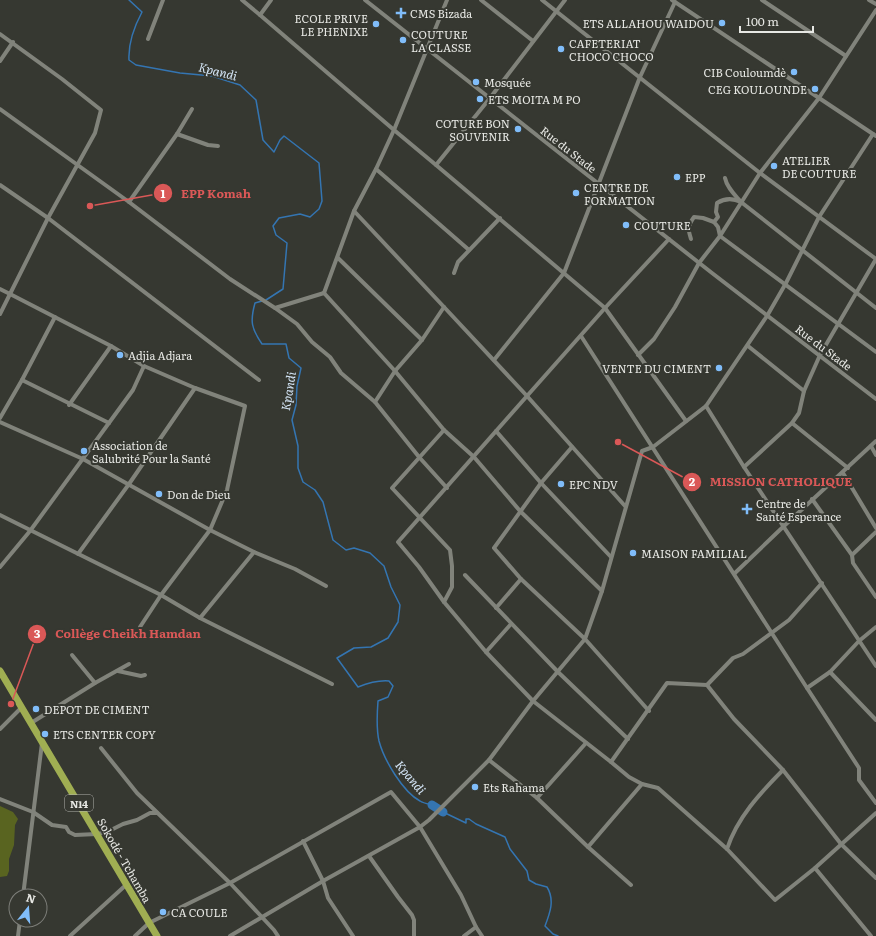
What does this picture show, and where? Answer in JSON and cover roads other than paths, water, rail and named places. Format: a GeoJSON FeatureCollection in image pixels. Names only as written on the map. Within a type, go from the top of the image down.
{"type":"FeatureCollection","features":[{"type":"Feature","properties":{"kind":"main road","name":"Sokodé - Tchamba"},"geometry":{"type":"LineString","coordinates":[[0,671],[2,680],[22,707],[42,740],[157,936]]}},
{"type":"Feature","properties":{"kind":"street"},"geometry":{"type":"LineString","coordinates":[[148,40],[163,0]]}},
{"type":"Feature","properties":{"kind":"street"},"geometry":{"type":"LineString","coordinates":[[242,0],[605,308],[686,421]]}},
{"type":"Feature","properties":{"kind":"street"},"geometry":{"type":"LineString","coordinates":[[260,15],[271,0]]}},
{"type":"Feature","properties":{"kind":"street","name":"Rue du Stade"},"geometry":{"type":"LineString","coordinates":[[364,0],[767,316],[876,399]]}},
{"type":"Feature","properties":{"kind":"street"},"geometry":{"type":"LineString","coordinates":[[324,294],[354,211],[394,130],[447,0]]}},
{"type":"Feature","properties":{"kind":"street"},"geometry":{"type":"LineString","coordinates":[[481,0],[533,41]]}},
{"type":"Feature","properties":{"kind":"street"},"geometry":{"type":"LineString","coordinates":[[542,0],[760,173],[876,259],[855,292],[820,355],[804,391],[800,412],[792,423],[744,467]]}},
{"type":"Feature","properties":{"kind":"street"},"geometry":{"type":"LineString","coordinates":[[436,165],[490,98],[565,0]]}},
{"type":"Feature","properties":{"kind":"street"},"geometry":{"type":"LineString","coordinates":[[762,0],[846,56]]}},
{"type":"Feature","properties":{"kind":"street"},"geometry":{"type":"LineString","coordinates":[[869,0],[876,4]]}},
{"type":"Feature","properties":{"kind":"street"},"geometry":{"type":"LineString","coordinates":[[230,936],[323,880],[420,827],[429,820],[489,760],[533,701],[586,639],[602,591],[625,506],[642,451],[653,447],[706,406],[767,316],[786,283],[819,217],[875,135],[673,1],[640,78],[564,273],[494,360]]}},
{"type":"Feature","properties":{"kind":"street"},"geometry":{"type":"LineString","coordinates":[[638,356],[654,339],[675,307],[699,263],[720,236],[760,173],[819,98],[876,10]]}},
{"type":"Feature","properties":{"kind":"street"},"geometry":{"type":"LineString","coordinates":[[0,34],[13,42],[101,110],[95,133],[48,218],[0,314]]}},
{"type":"Feature","properties":{"kind":"street"},"geometry":{"type":"LineString","coordinates":[[0,61],[13,42]]}},
{"type":"Feature","properties":{"kind":"street"},"geometry":{"type":"LineString","coordinates":[[0,109],[129,202],[230,279],[297,324],[312,342],[330,357],[341,373],[375,402],[446,488]]}},
{"type":"Feature","properties":{"kind":"street"},"geometry":{"type":"LineString","coordinates":[[129,202],[177,134],[192,109]]}},
{"type":"Feature","properties":{"kind":"street"},"geometry":{"type":"LineString","coordinates":[[177,134],[208,145],[218,146]]}},
{"type":"Feature","properties":{"kind":"street"},"geometry":{"type":"LineString","coordinates":[[376,169],[469,250]]}},
{"type":"Feature","properties":{"kind":"street"},"geometry":{"type":"LineString","coordinates":[[725,178],[729,188],[741,202],[876,308]]}},
{"type":"Feature","properties":{"kind":"street"},"geometry":{"type":"LineString","coordinates":[[0,185],[48,218],[259,380]]}},
{"type":"Feature","properties":{"kind":"street"},"geometry":{"type":"LineString","coordinates":[[714,222],[718,217],[716,212],[717,204],[720,201],[732,198],[741,202]]}},
{"type":"Feature","properties":{"kind":"street"},"geometry":{"type":"LineString","coordinates":[[354,211],[494,360],[625,506]]}},
{"type":"Feature","properties":{"kind":"street"},"geometry":{"type":"LineString","coordinates":[[691,239],[688,230],[694,217],[703,218],[714,222],[718,227],[720,236],[786,283],[876,352]]}},
{"type":"Feature","properties":{"kind":"street"},"geometry":{"type":"LineString","coordinates":[[454,273],[456,265],[500,218]]}},
{"type":"Feature","properties":{"kind":"street"},"geometry":{"type":"LineString","coordinates":[[669,239],[605,308],[582,336],[398,542],[444,602],[486,652],[533,701],[629,777],[642,784],[658,788],[727,849],[775,900],[815,868],[876,813]]}},
{"type":"Feature","properties":{"kind":"street"},"geometry":{"type":"LineString","coordinates":[[338,258],[422,340]]}},
{"type":"Feature","properties":{"kind":"street"},"geometry":{"type":"LineString","coordinates":[[0,289],[111,346],[144,366],[195,388],[245,406],[227,490],[210,530],[161,595],[140,628]]}},
{"type":"Feature","properties":{"kind":"street"},"geometry":{"type":"LineString","coordinates":[[275,308],[324,294]]}},
{"type":"Feature","properties":{"kind":"street"},"geometry":{"type":"LineString","coordinates":[[324,294],[395,371],[444,430],[474,457],[520,511],[602,591]]}},
{"type":"Feature","properties":{"kind":"street"},"geometry":{"type":"LineString","coordinates":[[375,402],[395,371],[422,340],[444,307]]}},
{"type":"Feature","properties":{"kind":"street"},"geometry":{"type":"LineString","coordinates":[[0,418],[55,317]]}},
{"type":"Feature","properties":{"kind":"street"},"geometry":{"type":"LineString","coordinates":[[582,336],[771,633],[860,768],[859,780],[876,803]]}},
{"type":"Feature","properties":{"kind":"street"},"geometry":{"type":"LineString","coordinates":[[69,405],[111,346]]}},
{"type":"Feature","properties":{"kind":"street"},"geometry":{"type":"LineString","coordinates":[[748,346],[804,391]]}},
{"type":"Feature","properties":{"kind":"street"},"geometry":{"type":"LineString","coordinates":[[0,567],[30,531],[133,390],[144,366]]}},
{"type":"Feature","properties":{"kind":"street"},"geometry":{"type":"LineString","coordinates":[[22,380],[69,405],[109,423]]}},
{"type":"Feature","properties":{"kind":"street"},"geometry":{"type":"LineString","coordinates":[[78,554],[130,484],[195,388]]}},
{"type":"Feature","properties":{"kind":"street"},"geometry":{"type":"LineString","coordinates":[[706,406],[744,467],[876,666]]}},
{"type":"Feature","properties":{"kind":"street"},"geometry":{"type":"LineString","coordinates":[[0,422],[83,459],[210,530],[254,552],[296,569],[326,586]]}},
{"type":"Feature","properties":{"kind":"street"},"geometry":{"type":"LineString","coordinates":[[792,423],[848,468]]}},
{"type":"Feature","properties":{"kind":"street"},"geometry":{"type":"LineString","coordinates":[[444,430],[392,488],[450,550],[452,587],[444,602]]}},
{"type":"Feature","properties":{"kind":"street"},"geometry":{"type":"LineString","coordinates":[[496,431],[541,483],[611,557]]}},
{"type":"Feature","properties":{"kind":"street"},"geometry":{"type":"LineString","coordinates":[[734,574],[812,499],[843,473],[876,441]]}},
{"type":"Feature","properties":{"kind":"street"},"geometry":{"type":"LineString","coordinates":[[871,446],[876,455]]}},
{"type":"Feature","properties":{"kind":"street"},"geometry":{"type":"LineString","coordinates":[[572,447],[541,483],[494,548],[521,579],[586,639],[649,710]]}},
{"type":"Feature","properties":{"kind":"street"},"geometry":{"type":"LineString","coordinates":[[843,473],[876,528]]}},
{"type":"Feature","properties":{"kind":"street"},"geometry":{"type":"LineString","coordinates":[[812,499],[852,554],[853,563],[876,597]]}},
{"type":"Feature","properties":{"kind":"street"},"geometry":{"type":"LineString","coordinates":[[0,515],[161,595],[200,618],[332,684]]}},
{"type":"Feature","properties":{"kind":"street"},"geometry":{"type":"LineString","coordinates":[[852,554],[876,532]]}},
{"type":"Feature","properties":{"kind":"street"},"geometry":{"type":"LineString","coordinates":[[200,618],[254,552]]}},
{"type":"Feature","properties":{"kind":"street"},"geometry":{"type":"LineString","coordinates":[[465,575],[558,672],[628,740]]}},
{"type":"Feature","properties":{"kind":"street"},"geometry":{"type":"LineString","coordinates":[[496,608],[521,579]]}},
{"type":"Feature","properties":{"kind":"street"},"geometry":{"type":"LineString","coordinates":[[707,685],[733,658],[744,654],[789,620],[822,583]]}},
{"type":"Feature","properties":{"kind":"street"},"geometry":{"type":"LineString","coordinates":[[486,652],[511,624]]}},
{"type":"Feature","properties":{"kind":"street"},"geometry":{"type":"LineString","coordinates":[[807,688],[830,672],[859,641],[876,627]]}},
{"type":"Feature","properties":{"kind":"street"},"geometry":{"type":"LineString","coordinates":[[72,655],[95,683]]}},
{"type":"Feature","properties":{"kind":"street"},"geometry":{"type":"LineString","coordinates":[[31,723],[95,683],[129,664]]}},
{"type":"Feature","properties":{"kind":"street"},"geometry":{"type":"LineString","coordinates":[[118,671],[141,676],[145,675]]}},
{"type":"Feature","properties":{"kind":"street"},"geometry":{"type":"LineString","coordinates":[[830,672],[876,720]]}},
{"type":"Feature","properties":{"kind":"street"},"geometry":{"type":"LineString","coordinates":[[611,762],[667,683],[707,685],[734,719],[783,770],[841,844],[876,878]]}},
{"type":"Feature","properties":{"kind":"street"},"geometry":{"type":"LineString","coordinates":[[0,729],[22,707]]}},
{"type":"Feature","properties":{"kind":"street"},"geometry":{"type":"LineString","coordinates":[[24,888],[42,740]]}},
{"type":"Feature","properties":{"kind":"street"},"geometry":{"type":"LineString","coordinates":[[537,798],[586,744]]}},
{"type":"Feature","properties":{"kind":"street"},"geometry":{"type":"LineString","coordinates":[[101,748],[134,790],[230,883],[278,936]]}},
{"type":"Feature","properties":{"kind":"street"},"geometry":{"type":"LineString","coordinates":[[489,760],[537,798],[588,847],[631,885]]}},
{"type":"Feature","properties":{"kind":"street"},"geometry":{"type":"LineString","coordinates":[[727,849],[731,836],[753,804],[764,789],[783,770]]}},
{"type":"Feature","properties":{"kind":"street"},"geometry":{"type":"LineString","coordinates":[[588,847],[642,784]]}},
{"type":"Feature","properties":{"kind":"street"},"geometry":{"type":"LineString","coordinates":[[134,936],[149,923],[230,883],[391,792],[420,827],[461,895],[476,927],[482,936]]}},
{"type":"Feature","properties":{"kind":"street"},"geometry":{"type":"LineString","coordinates":[[0,800],[33,812],[52,825],[66,827],[69,832],[75,835],[108,832],[150,813],[157,813]]}},
{"type":"Feature","properties":{"kind":"street"},"geometry":{"type":"LineString","coordinates":[[303,841],[323,880],[328,898],[353,936]]}},
{"type":"Feature","properties":{"kind":"street"},"geometry":{"type":"LineString","coordinates":[[369,856],[414,920],[414,936]]}},
{"type":"Feature","properties":{"kind":"street"},"geometry":{"type":"LineString","coordinates":[[815,868],[871,936]]}},
{"type":"Feature","properties":{"kind":"street"},"geometry":{"type":"LineString","coordinates":[[70,936],[127,884]]}},
{"type":"Feature","properties":{"kind":"street"},"geometry":{"type":"LineString","coordinates":[[464,936],[476,927]]}},
{"type":"Feature","properties":{"kind":"waterway","name":"Kpandi"},"geometry":{"type":"LineString","coordinates":[[129,0],[142,12],[132,35],[129,47],[129,60],[136,65],[180,73],[212,76],[240,85],[256,100],[263,140],[274,152],[280,140],[284,136],[319,163],[322,201],[319,209],[310,217],[300,214],[279,218],[273,226],[276,235],[287,243],[283,289],[266,300]]}},
{"type":"Feature","properties":{"kind":"waterway","name":"Kpandi"},"geometry":{"type":"LineString","coordinates":[[262,301],[255,303],[252,315],[252,324],[258,338],[262,344],[286,344],[289,358],[301,368],[297,386],[296,405],[292,420],[298,446],[298,468],[303,482],[315,490],[323,502],[333,540],[346,550],[354,548],[370,553],[384,566],[391,587],[400,605],[398,622],[388,638],[371,647],[354,648],[337,658],[358,687],[380,681],[389,681],[393,686],[388,697],[378,701],[377,731],[379,741],[385,757],[401,783],[414,797],[424,803],[432,805]]}},
{"type":"Feature","properties":{"kind":"waterway"},"geometry":{"type":"LineString","coordinates":[[432,805],[443,812]]}},
{"type":"Feature","properties":{"kind":"waterway"},"geometry":{"type":"LineString","coordinates":[[443,812],[466,823],[466,819],[469,819],[476,824],[505,837],[510,849],[527,871],[529,880],[547,887],[551,897],[551,906],[545,926],[553,934],[558,936]]}},
{"type":"Feature","properties":{"kind":"place","name":"CMS Bizada"},"geometry":{"type":"Point","coordinates":[401,13]}},
{"type":"Feature","properties":{"kind":"place","name":"ETS ALLAHOU WAIDOU"},"geometry":{"type":"Point","coordinates":[722,23]}},
{"type":"Feature","properties":{"kind":"place","name":"ECOLE PRIVE LE PHENIXE"},"geometry":{"type":"Point","coordinates":[376,24]}},
{"type":"Feature","properties":{"kind":"place","name":"COUTURE LA CLASSE"},"geometry":{"type":"Point","coordinates":[403,40]}},
{"type":"Feature","properties":{"kind":"place","name":"CAFETERIAT CHOCO CHOCO"},"geometry":{"type":"Point","coordinates":[561,49]}},
{"type":"Feature","properties":{"kind":"place","name":"CIB Couloumdè"},"geometry":{"type":"Point","coordinates":[794,72]}},
{"type":"Feature","properties":{"kind":"place","name":"Mosquée"},"geometry":{"type":"Point","coordinates":[476,82]}},
{"type":"Feature","properties":{"kind":"place","name":"CEG KOULOUNDE"},"geometry":{"type":"Point","coordinates":[815,89]}},
{"type":"Feature","properties":{"kind":"place","name":"ETS MOITA M PO"},"geometry":{"type":"Point","coordinates":[480,99]}},
{"type":"Feature","properties":{"kind":"place","name":"COTURE BON SOUVENIR"},"geometry":{"type":"Point","coordinates":[518,129]}},
{"type":"Feature","properties":{"kind":"place","name":"ATELIER DE COUTURE"},"geometry":{"type":"Point","coordinates":[774,166]}},
{"type":"Feature","properties":{"kind":"place","name":"EPP"},"geometry":{"type":"Point","coordinates":[677,177]}},
{"type":"Feature","properties":{"kind":"place","name":"CENTRE DE FORMATION"},"geometry":{"type":"Point","coordinates":[576,193]}},
{"type":"Feature","properties":{"kind":"place","name":"EPP Komah"},"geometry":{"type":"Point","coordinates":[90,206]}},
{"type":"Feature","properties":{"kind":"place","name":"COUTURE"},"geometry":{"type":"Point","coordinates":[626,225]}},
{"type":"Feature","properties":{"kind":"place","name":"Adjia Adjara"},"geometry":{"type":"Point","coordinates":[120,355]}},
{"type":"Feature","properties":{"kind":"place","name":"VENTE DU CIMENT"},"geometry":{"type":"Point","coordinates":[719,368]}},
{"type":"Feature","properties":{"kind":"place","name":"MISSION CATHOLIQUE"},"geometry":{"type":"Point","coordinates":[618,442]}},
{"type":"Feature","properties":{"kind":"place","name":"Association de Salubrité Pour la Santé"},"geometry":{"type":"Point","coordinates":[84,451]}},
{"type":"Feature","properties":{"kind":"place","name":"EPC NDV"},"geometry":{"type":"Point","coordinates":[561,484]}},
{"type":"Feature","properties":{"kind":"place","name":"Don de Dieu"},"geometry":{"type":"Point","coordinates":[159,494]}},
{"type":"Feature","properties":{"kind":"place","name":"Centre de Santé Esperance"},"geometry":{"type":"Point","coordinates":[747,509]}},
{"type":"Feature","properties":{"kind":"place","name":"MAISON FAMILIAL"},"geometry":{"type":"Point","coordinates":[633,553]}},
{"type":"Feature","properties":{"kind":"place","name":"Collège Cheikh Hamdan"},"geometry":{"type":"Point","coordinates":[11,704]}},
{"type":"Feature","properties":{"kind":"place","name":"DEPOT DE CIMENT"},"geometry":{"type":"Point","coordinates":[36,709]}},
{"type":"Feature","properties":{"kind":"place","name":"ETS CENTER COPY"},"geometry":{"type":"Point","coordinates":[45,734]}},
{"type":"Feature","properties":{"kind":"place","name":"Ets Rahama"},"geometry":{"type":"Point","coordinates":[475,787]}},
{"type":"Feature","properties":{"kind":"place","name":"CA COULE"},"geometry":{"type":"Point","coordinates":[163,912]}}]}
